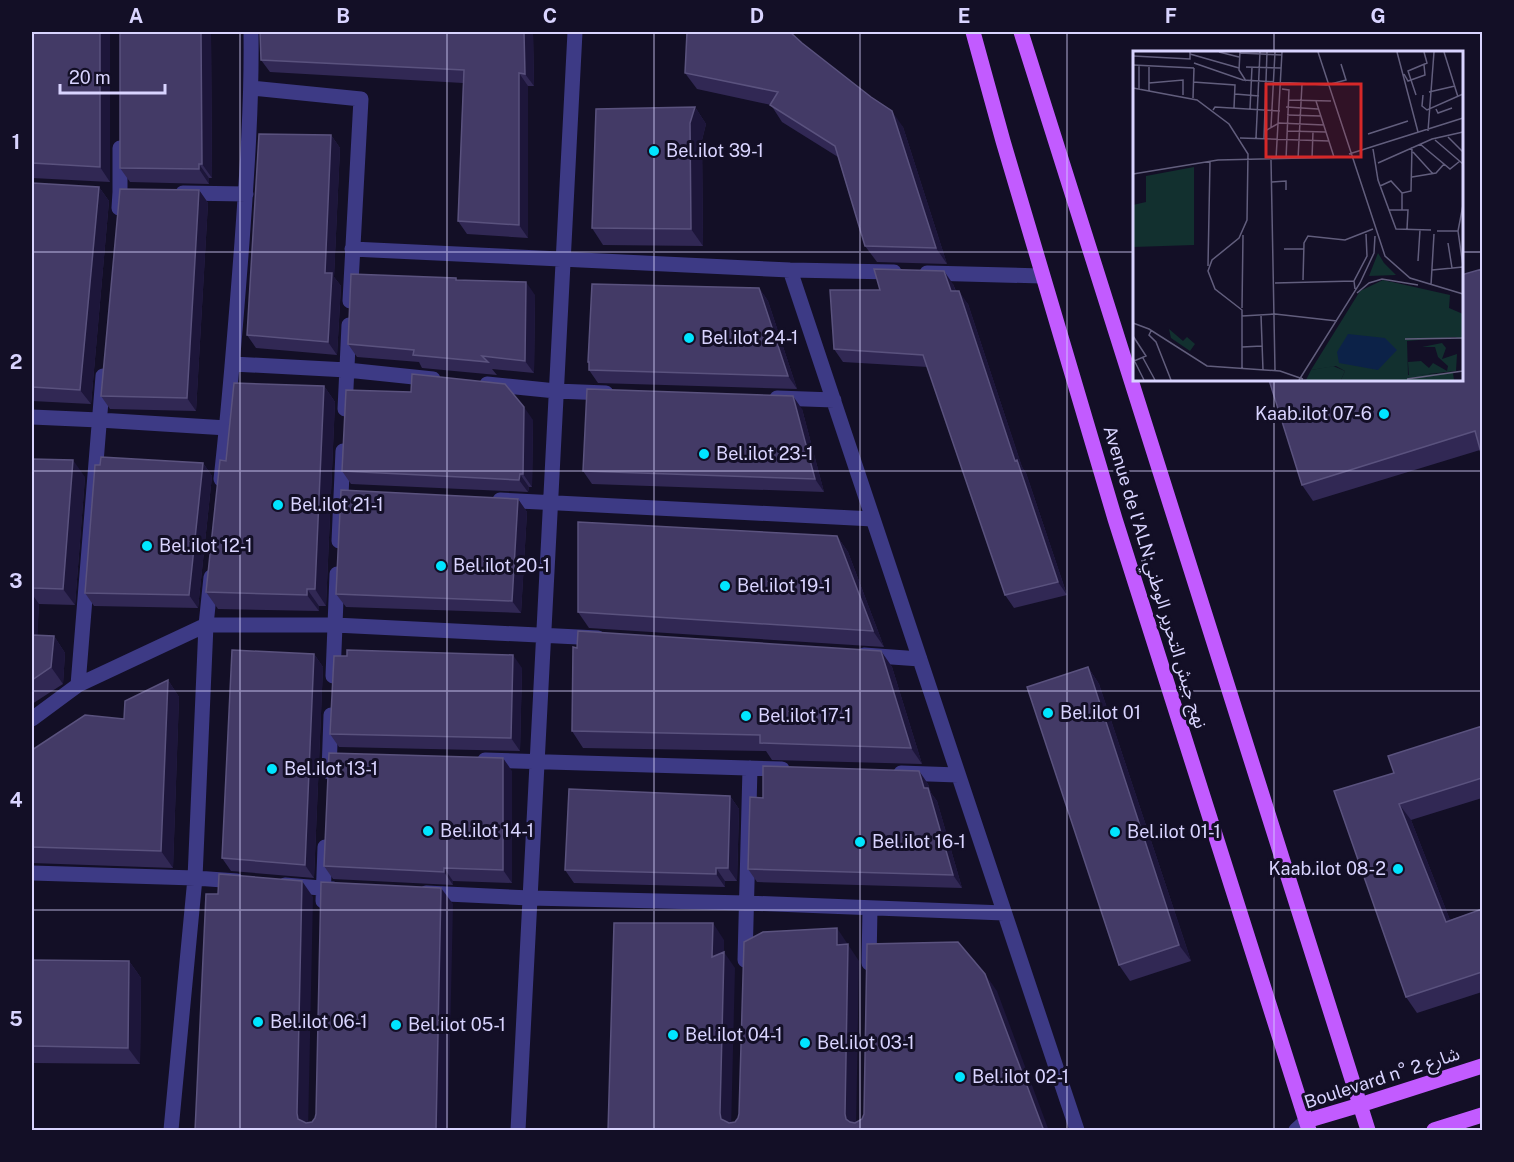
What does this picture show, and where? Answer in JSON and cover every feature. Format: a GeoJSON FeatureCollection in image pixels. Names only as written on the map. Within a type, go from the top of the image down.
{"type":"FeatureCollection","features":[{"type":"Feature","properties":{"kind":"main road","name":"Avenue de l'ALN;نهج جيش التحرير الوطني"},"geometry":{"type":"LineString","coordinates":[[973,32],[1042,276],[1115,519],[1304,1127]]}},
{"type":"Feature","properties":{"kind":"main road"},"geometry":{"type":"LineString","coordinates":[[1021,32],[1368,1131]]}},
{"type":"Feature","properties":{"kind":"main road","name":"Boulevard n° شارع 2"},"geometry":{"type":"LineString","coordinates":[[1304,1127],[1360,1105],[1482,1066]]}},
{"type":"Feature","properties":{"kind":"main road"},"geometry":{"type":"LineString","coordinates":[[1434,1131],[1482,1115]]}},
{"type":"Feature","properties":{"kind":"street"},"geometry":{"type":"LineString","coordinates":[[219,498],[233,364],[246,194],[252,88],[251,32]]}},
{"type":"Feature","properties":{"kind":"street"},"geometry":{"type":"LineString","coordinates":[[518,1131],[575,32]]}},
{"type":"Feature","properties":{"kind":"street"},"geometry":{"type":"LineString","coordinates":[[252,88],[361,99],[344,432],[347,493],[338,559],[335,625],[335,756],[328,792]]}},
{"type":"Feature","properties":{"kind":"street"},"geometry":{"type":"LineString","coordinates":[[117,226],[120,192],[120,135]]}},
{"type":"Feature","properties":{"kind":"street"},"geometry":{"type":"LineString","coordinates":[[166,192],[246,194]]}},
{"type":"Feature","properties":{"kind":"street"},"geometry":{"type":"LineString","coordinates":[[352,249],[790,270],[1042,276]]}},
{"type":"Feature","properties":{"kind":"street"},"geometry":{"type":"LineString","coordinates":[[790,270],[1077,1131]]}},
{"type":"Feature","properties":{"kind":"street"},"geometry":{"type":"LineString","coordinates":[[78,686],[104,363]]}},
{"type":"Feature","properties":{"kind":"street"},"geometry":{"type":"LineString","coordinates":[[233,364],[347,370],[452,381]]}},
{"type":"Feature","properties":{"kind":"street"},"geometry":{"type":"LineString","coordinates":[[475,383],[556,391],[626,393]]}},
{"type":"Feature","properties":{"kind":"street"},"geometry":{"type":"LineString","coordinates":[[765,398],[834,400]]}},
{"type":"Feature","properties":{"kind":"street"},"geometry":{"type":"LineString","coordinates":[[32,417],[227,428]]}},
{"type":"Feature","properties":{"kind":"street"},"geometry":{"type":"LineString","coordinates":[[481,500],[873,519]]}},
{"type":"Feature","properties":{"kind":"street"},"geometry":{"type":"LineString","coordinates":[[171,1131],[195,878],[206,625],[212,567]]}},
{"type":"Feature","properties":{"kind":"street"},"geometry":{"type":"LineString","coordinates":[[32,719],[78,686],[206,625],[335,625],[614,639]]}},
{"type":"Feature","properties":{"kind":"street"},"geometry":{"type":"LineString","coordinates":[[849,654],[920,659]]}},
{"type":"Feature","properties":{"kind":"street"},"geometry":{"type":"LineString","coordinates":[[468,760],[796,770]]}},
{"type":"Feature","properties":{"kind":"street"},"geometry":{"type":"LineString","coordinates":[[744,975],[750,768]]}},
{"type":"Feature","properties":{"kind":"street"},"geometry":{"type":"LineString","coordinates":[[889,773],[958,775]]}},
{"type":"Feature","properties":{"kind":"street"},"geometry":{"type":"LineString","coordinates":[[322,920],[326,828]]}},
{"type":"Feature","properties":{"kind":"street"},"geometry":{"type":"LineString","coordinates":[[32,873],[195,878],[346,889]]}},
{"type":"Feature","properties":{"kind":"street"},"geometry":{"type":"LineString","coordinates":[[415,892],[530,898],[746,903],[1004,913]]}},
{"type":"Feature","properties":{"kind":"street"},"geometry":{"type":"LineString","coordinates":[[868,978],[870,908]]}},
{"type":"Feature","properties":{"kind":"building"},"geometry":{"type":"Polygon","coordinates":[[[32,32],[100,32],[100,167],[32,163],[32,32]]]}},
{"type":"Feature","properties":{"kind":"building"},"geometry":{"type":"Polygon","coordinates":[[[120,32],[201,32],[202,164],[199,164],[199,169],[120,168],[120,32]]]}},
{"type":"Feature","properties":{"kind":"building"},"geometry":{"type":"Polygon","coordinates":[[[260,32],[524,32],[525,74],[519,73],[519,225],[458,221],[464,70],[261,60],[260,32]]]}},
{"type":"Feature","properties":{"kind":"building"},"geometry":{"type":"Polygon","coordinates":[[[687,32],[790,32],[892,111],[936,248],[865,246],[835,146],[770,105],[778,92],[685,73],[687,32]]]}},
{"type":"Feature","properties":{"kind":"building"},"geometry":{"type":"Polygon","coordinates":[[[695,107],[690,123],[691,229],[592,228],[596,109],[695,107]]]}},
{"type":"Feature","properties":{"kind":"building"},"geometry":{"type":"Polygon","coordinates":[[[259,134],[331,135],[325,273],[332,273],[328,342],[247,335],[259,134]]]}},
{"type":"Feature","properties":{"kind":"building"},"geometry":{"type":"Polygon","coordinates":[[[32,183],[99,187],[80,390],[32,387],[32,183]]]}},
{"type":"Feature","properties":{"kind":"building"},"geometry":{"type":"Polygon","coordinates":[[[120,189],[199,190],[187,398],[101,396],[120,189]]]}},
{"type":"Feature","properties":{"kind":"building"},"geometry":{"type":"Polygon","coordinates":[[[874,269],[944,271],[951,291],[959,291],[1058,582],[1005,595],[923,355],[834,349],[830,290],[880,290],[874,269]]]}},
{"type":"Feature","properties":{"kind":"building","name":"Kaab.ilot 07-6"},"geometry":{"type":"Polygon","coordinates":[[[1482,269],[1482,456],[1475,431],[1302,485],[1269,381],[1463,381],[1463,274],[1482,269]]]}},
{"type":"Feature","properties":{"kind":"building"},"geometry":{"type":"Polygon","coordinates":[[[351,274],[526,282],[525,361],[482,356],[488,362],[413,355],[414,350],[348,344],[351,274]]]}},
{"type":"Feature","properties":{"kind":"building","name":"Bel.ilot 24-1"},"geometry":{"type":"Polygon","coordinates":[[[592,284],[759,288],[788,376],[589,370],[592,284]]]}},
{"type":"Feature","properties":{"kind":"building"},"geometry":{"type":"Polygon","coordinates":[[[412,374],[505,384],[524,407],[523,474],[520,474],[519,480],[342,471],[346,390],[411,392],[412,374]]]}},
{"type":"Feature","properties":{"kind":"building","name":"Bel.ilot 21-1"},"geometry":{"type":"Polygon","coordinates":[[[234,383],[324,386],[315,589],[307,589],[307,595],[206,592],[220,460],[226,461],[234,383]]]}},
{"type":"Feature","properties":{"kind":"building","name":"Bel.ilot 23-1"},"geometry":{"type":"Polygon","coordinates":[[[587,389],[793,396],[815,479],[583,471],[587,389]]]}},
{"type":"Feature","properties":{"kind":"building","name":"Bel.ilot 12-1"},"geometry":{"type":"Polygon","coordinates":[[[101,457],[203,463],[189,595],[85,593],[95,465],[100,465],[101,457]]]}},
{"type":"Feature","properties":{"kind":"building"},"geometry":{"type":"Polygon","coordinates":[[[32,459],[73,460],[63,589],[32,588],[32,459]]]}},
{"type":"Feature","properties":{"kind":"building","name":"Bel.ilot 20-1"},"geometry":{"type":"Polygon","coordinates":[[[341,490],[518,499],[512,601],[336,594],[341,490]]]}},
{"type":"Feature","properties":{"kind":"building","name":"Bel.ilot 19-1"},"geometry":{"type":"Polygon","coordinates":[[[578,522],[837,536],[873,631],[578,612],[578,522]]]}},
{"type":"Feature","properties":{"kind":"building","name":"Bel.ilot 17-1"},"geometry":{"type":"Polygon","coordinates":[[[578,631],[881,651],[911,748],[760,743],[760,735],[572,731],[573,647],[577,648],[578,631]]]}},
{"type":"Feature","properties":{"kind":"building"},"geometry":{"type":"Polygon","coordinates":[[[32,635],[54,636],[51,667],[32,680],[32,635]]]}},
{"type":"Feature","properties":{"kind":"building","name":"Bel.ilot 13-1"},"geometry":{"type":"Polygon","coordinates":[[[232,650],[314,654],[305,865],[222,858],[232,650]]]}},
{"type":"Feature","properties":{"kind":"building"},"geometry":{"type":"Polygon","coordinates":[[[347,650],[513,655],[511,738],[330,734],[334,656],[347,656],[347,650]]]}},
{"type":"Feature","properties":{"kind":"building","name":"Bel.ilot 01-1"},"geometry":{"type":"Polygon","coordinates":[[[1088,667],[1179,945],[1119,965],[1027,687],[1088,667]]]}},
{"type":"Feature","properties":{"kind":"building"},"geometry":{"type":"Polygon","coordinates":[[[168,680],[161,851],[32,847],[32,750],[85,715],[124,719],[125,701],[168,680]]]}},
{"type":"Feature","properties":{"kind":"building","name":"Kaab.ilot 08-2"},"geometry":{"type":"Polygon","coordinates":[[[1482,726],[1482,778],[1399,804],[1446,922],[1482,909],[1482,972],[1406,997],[1334,791],[1394,773],[1388,756],[1482,726]]]}},
{"type":"Feature","properties":{"kind":"building","name":"Bel.ilot 14-1"},"geometry":{"type":"Polygon","coordinates":[[[329,753],[503,758],[503,870],[444,868],[444,872],[324,866],[329,753]]]}},
{"type":"Feature","properties":{"kind":"building","name":"Bel.ilot 16-1"},"geometry":{"type":"Polygon","coordinates":[[[763,766],[919,771],[924,788],[928,788],[953,875],[748,869],[750,797],[763,798],[763,766]]]}},
{"type":"Feature","properties":{"kind":"building"},"geometry":{"type":"Polygon","coordinates":[[[569,789],[730,796],[728,868],[716,868],[716,874],[565,870],[569,789]]]}},
{"type":"Feature","properties":{"kind":"building"},"geometry":{"type":"Polygon","coordinates":[[[219,874],[302,881],[297,1113],[298,1119],[306,1123],[312,1122],[316,1114],[321,882],[441,888],[436,1131],[195,1131],[206,894],[218,894],[219,874]]]}},
{"type":"Feature","properties":{"kind":"building"},"geometry":{"type":"Polygon","coordinates":[[[614,923],[713,923],[712,957],[724,952],[720,1113],[721,1119],[729,1123],[735,1122],[739,1114],[744,942],[763,932],[837,928],[837,945],[848,944],[845,1114],[846,1119],[855,1123],[862,1119],[864,1114],[867,944],[958,942],[985,974],[1044,1131],[608,1131],[614,923]]]}},
{"type":"Feature","properties":{"kind":"building"},"geometry":{"type":"Polygon","coordinates":[[[32,960],[129,961],[128,1048],[32,1046],[32,960]]]}},
{"type":"Feature","properties":{"kind":"place","name":"Bel.ilot 39-1"},"geometry":{"type":"Point","coordinates":[654,151]}},
{"type":"Feature","properties":{"kind":"place","name":"Bel.ilot 24-1"},"geometry":{"type":"Point","coordinates":[689,338]}},
{"type":"Feature","properties":{"kind":"place","name":"Kaab.ilot 07-6"},"geometry":{"type":"Point","coordinates":[1384,414]}},
{"type":"Feature","properties":{"kind":"place","name":"Bel.ilot 23-1"},"geometry":{"type":"Point","coordinates":[704,454]}},
{"type":"Feature","properties":{"kind":"place","name":"Bel.ilot 21-1"},"geometry":{"type":"Point","coordinates":[278,505]}},
{"type":"Feature","properties":{"kind":"place","name":"Bel.ilot 12-1"},"geometry":{"type":"Point","coordinates":[147,546]}},
{"type":"Feature","properties":{"kind":"place","name":"Bel.ilot 20-1"},"geometry":{"type":"Point","coordinates":[441,566]}},
{"type":"Feature","properties":{"kind":"place","name":"Bel.ilot 19-1"},"geometry":{"type":"Point","coordinates":[725,586]}},
{"type":"Feature","properties":{"kind":"place","name":"Bel.ilot 01"},"geometry":{"type":"Point","coordinates":[1048,713]}},
{"type":"Feature","properties":{"kind":"place","name":"Bel.ilot 17-1"},"geometry":{"type":"Point","coordinates":[746,716]}},
{"type":"Feature","properties":{"kind":"place","name":"Bel.ilot 13-1"},"geometry":{"type":"Point","coordinates":[272,769]}},
{"type":"Feature","properties":{"kind":"place","name":"Bel.ilot 14-1"},"geometry":{"type":"Point","coordinates":[428,831]}},
{"type":"Feature","properties":{"kind":"place","name":"Bel.ilot 01-1"},"geometry":{"type":"Point","coordinates":[1115,832]}},
{"type":"Feature","properties":{"kind":"place","name":"Bel.ilot 16-1"},"geometry":{"type":"Point","coordinates":[860,842]}},
{"type":"Feature","properties":{"kind":"place","name":"Kaab.ilot 08-2"},"geometry":{"type":"Point","coordinates":[1398,869]}},
{"type":"Feature","properties":{"kind":"place","name":"Bel.ilot 06-1"},"geometry":{"type":"Point","coordinates":[258,1022]}},
{"type":"Feature","properties":{"kind":"place","name":"Bel.ilot 05-1"},"geometry":{"type":"Point","coordinates":[396,1025]}},
{"type":"Feature","properties":{"kind":"place","name":"Bel.ilot 04-1"},"geometry":{"type":"Point","coordinates":[673,1035]}},
{"type":"Feature","properties":{"kind":"place","name":"Bel.ilot 03-1"},"geometry":{"type":"Point","coordinates":[805,1043]}},
{"type":"Feature","properties":{"kind":"place","name":"Bel.ilot 02-1"},"geometry":{"type":"Point","coordinates":[960,1077]}}]}
